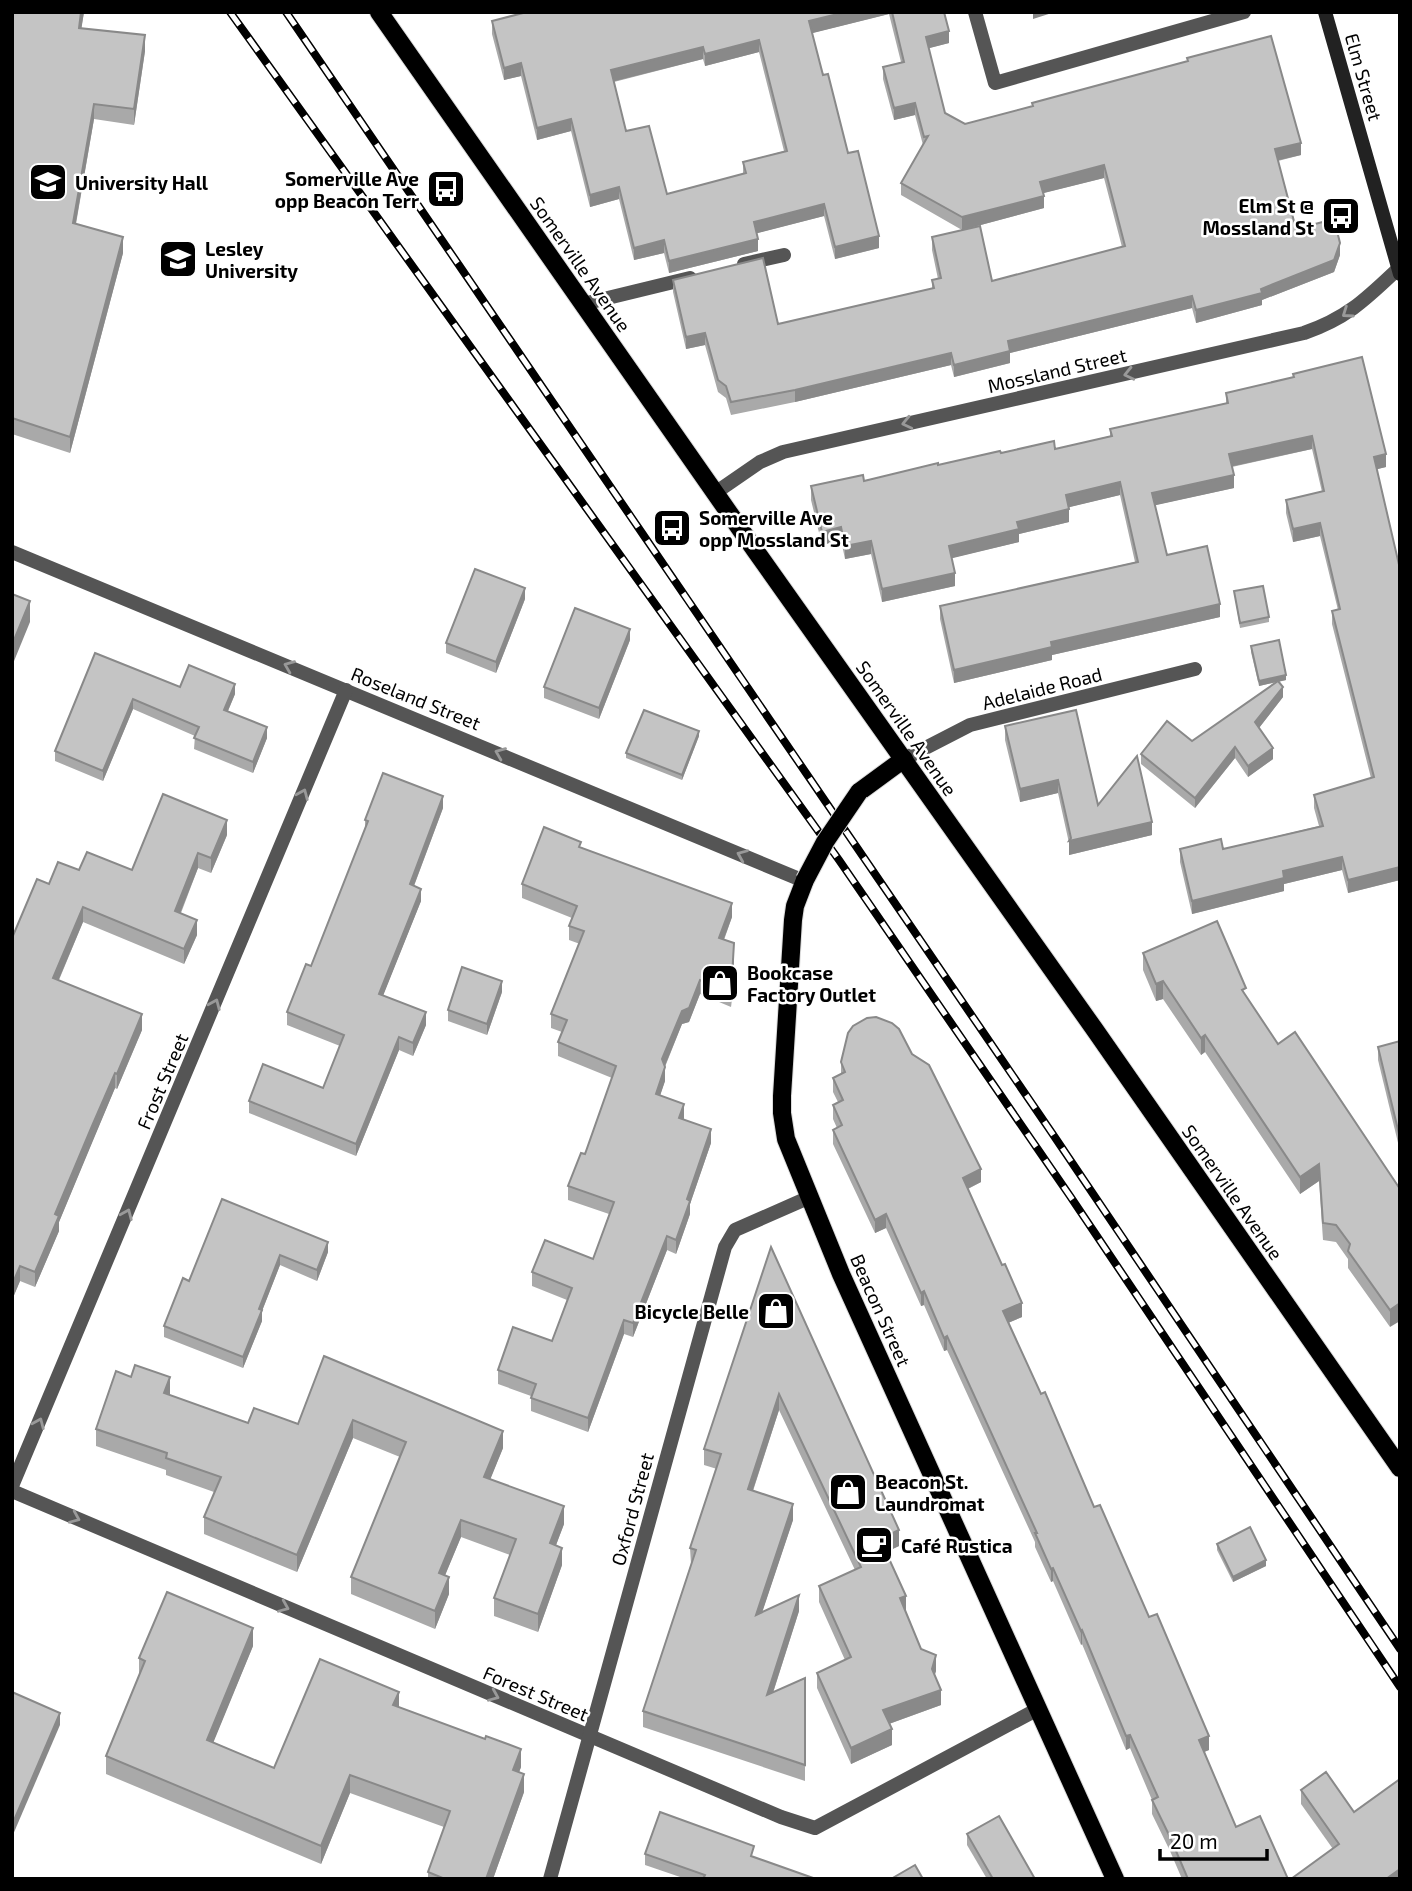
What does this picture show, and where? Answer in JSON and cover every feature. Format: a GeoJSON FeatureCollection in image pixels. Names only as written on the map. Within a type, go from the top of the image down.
{"type":"FeatureCollection","features":[{"type":"Feature","properties":{"kind":"main road","name":"Elm Street"},"geometry":{"type":"LineString","coordinates":[[1325,12],[1399,270]]}},
{"type":"Feature","properties":{"kind":"main road","name":"Somerville Avenue"},"geometry":{"type":"LineString","coordinates":[[385,14],[583,304],[1400,1468]]}},
{"type":"Feature","properties":{"kind":"main road","name":"Beacon Street"},"geometry":{"type":"LineString","coordinates":[[904,760],[859,792],[825,842],[795,906],[782,1113],[786,1139],[841,1274],[1115,1879]]}},
{"type":"Feature","properties":{"kind":"street"},"geometry":{"type":"LineString","coordinates":[[975,12],[995,83],[1244,12]]}},
{"type":"Feature","properties":{"kind":"street"},"geometry":{"type":"LineString","coordinates":[[729,268],[783,255]]}},
{"type":"Feature","properties":{"kind":"street","name":"Mossland Street"},"geometry":{"type":"LineString","coordinates":[[715,493],[760,461],[783,452],[1304,333],[1349,313],[1399,270]]}},
{"type":"Feature","properties":{"kind":"street"},"geometry":{"type":"LineString","coordinates":[[583,304],[702,275]]}},
{"type":"Feature","properties":{"kind":"street","name":"Roseland Street"},"geometry":{"type":"LineString","coordinates":[[12,551],[805,880]]}},
{"type":"Feature","properties":{"kind":"street","name":"Adelaide Road"},"geometry":{"type":"LineString","coordinates":[[904,760],[970,725],[1195,669]]}},
{"type":"Feature","properties":{"kind":"street","name":"Frost Street"},"geometry":{"type":"LineString","coordinates":[[12,1489],[346,690]]}},
{"type":"Feature","properties":{"kind":"street","name":"Oxford Street"},"geometry":{"type":"LineString","coordinates":[[550,1879],[724,1247],[735,1230],[810,1197]]}},
{"type":"Feature","properties":{"kind":"street","name":"Forest Street"},"geometry":{"type":"LineString","coordinates":[[12,1489],[591,1737],[781,1817],[815,1828],[1038,1709]]}},
{"type":"Feature","properties":{"kind":"building","name":"University Hall"},"geometry":{"type":"Polygon","coordinates":[[[12,12],[81,12],[79,28],[145,35],[134,109],[94,104],[73,223],[123,237],[70,437],[12,418],[12,12]]]}},
{"type":"Feature","properties":{"kind":"building"},"geometry":{"type":"Polygon","coordinates":[[[527,12],[846,12],[809,21],[823,75],[828,74],[848,153],[858,151],[879,236],[835,247],[824,204],[754,222],[758,239],[669,261],[664,240],[634,248],[619,187],[590,195],[571,119],[537,128],[521,63],[504,68],[492,21],[527,12]],[[759,40],[705,54],[703,47],[611,70],[626,131],[649,126],[667,194],[746,173],[743,162],[787,151],[759,40]]]}},
{"type":"Feature","properties":{"kind":"building"},"geometry":{"type":"Polygon","coordinates":[[[892,12],[944,12],[949,31],[926,37],[945,113],[965,124],[1271,36],[1301,143],[1275,149],[1296,229],[1334,219],[1340,243],[1334,260],[1261,289],[1262,293],[1196,310],[1192,296],[1008,341],[1010,351],[954,365],[951,353],[795,390],[731,402],[726,386],[718,380],[705,333],[686,337],[673,280],[763,258],[778,324],[934,288],[932,280],[941,278],[932,237],[980,226],[992,281],[1125,246],[1104,165],[1040,182],[1044,196],[962,217],[901,183],[928,136],[924,137],[915,103],[894,108],[883,67],[904,62],[892,12]]]}},
{"type":"Feature","properties":{"kind":"building"},"geometry":{"type":"Polygon","coordinates":[[[1362,357],[1386,454],[1374,457],[1400,569],[1400,867],[1348,880],[1342,857],[1283,871],[1284,878],[1192,901],[1180,849],[1221,839],[1223,849],[1323,826],[1314,795],[1374,777],[1332,611],[1340,609],[1320,523],[1293,529],[1286,500],[1324,491],[1312,436],[1229,454],[1234,475],[1152,493],[1167,555],[1207,546],[1220,604],[1051,642],[1052,647],[954,670],[940,606],[1138,562],[1120,482],[1066,495],[1069,509],[1017,522],[1019,529],[949,546],[955,573],[882,589],[871,541],[845,546],[841,527],[822,532],[811,486],[863,475],[864,481],[938,463],[1054,441],[1055,449],[1112,436],[1110,429],[1228,403],[1226,393],[1362,357]]]}},
{"type":"Feature","properties":{"kind":"building"},"geometry":{"type":"Polygon","coordinates":[[[475,569],[525,588],[496,662],[446,643],[475,569]]]}},
{"type":"Feature","properties":{"kind":"building"},"geometry":{"type":"Polygon","coordinates":[[[1263,586],[1269,617],[1240,623],[1234,591],[1263,586]]]}},
{"type":"Feature","properties":{"kind":"building"},"geometry":{"type":"Polygon","coordinates":[[[12,594],[30,601],[12,645],[12,594]]]}},
{"type":"Feature","properties":{"kind":"building"},"geometry":{"type":"Polygon","coordinates":[[[575,608],[630,629],[599,708],[544,687],[575,608]]]}},
{"type":"Feature","properties":{"kind":"building"},"geometry":{"type":"Polygon","coordinates":[[[1279,640],[1286,675],[1259,681],[1251,646],[1279,640]]]}},
{"type":"Feature","properties":{"kind":"building"},"geometry":{"type":"Polygon","coordinates":[[[95,653],[180,687],[189,665],[235,684],[224,710],[267,727],[253,762],[194,738],[199,727],[133,699],[103,771],[55,751],[95,653]]]}},
{"type":"Feature","properties":{"kind":"building"},"geometry":{"type":"Polygon","coordinates":[[[1278,681],[1283,687],[1255,722],[1273,748],[1248,766],[1235,747],[1195,798],[1141,754],[1167,721],[1192,741],[1278,681]]]}},
{"type":"Feature","properties":{"kind":"building"},"geometry":{"type":"Polygon","coordinates":[[[644,710],[699,731],[682,775],[626,753],[644,710]]]}},
{"type":"Feature","properties":{"kind":"building"},"geometry":{"type":"Polygon","coordinates":[[[1076,710],[1098,805],[1137,756],[1152,822],[1069,841],[1071,838],[1058,780],[1020,789],[1005,726],[1076,710]]]}},
{"type":"Feature","properties":{"kind":"building"},"geometry":{"type":"Polygon","coordinates":[[[383,773],[443,796],[410,884],[421,889],[379,994],[426,1012],[413,1043],[399,1037],[356,1144],[249,1101],[263,1064],[323,1088],[344,1035],[287,1012],[306,964],[311,966],[368,821],[365,820],[383,773]]]}},
{"type":"Feature","properties":{"kind":"building"},"geometry":{"type":"Polygon","coordinates":[[[163,794],[227,820],[211,858],[198,853],[175,911],[197,920],[184,949],[83,907],[53,978],[142,1014],[55,1214],[59,1216],[35,1272],[20,1266],[12,1285],[12,938],[37,879],[49,884],[58,862],[79,870],[87,852],[132,870],[163,794]]]}},
{"type":"Feature","properties":{"kind":"building"},"geometry":{"type":"Polygon","coordinates":[[[544,827],[581,842],[579,847],[732,903],[719,938],[734,943],[731,993],[700,980],[689,1008],[682,1011],[662,1059],[665,1067],[656,1094],[684,1104],[679,1118],[711,1129],[676,1240],[667,1236],[633,1323],[624,1320],[588,1418],[531,1398],[536,1384],[498,1370],[513,1327],[552,1341],[572,1288],[532,1272],[545,1240],[593,1259],[614,1202],[568,1186],[581,1153],[585,1154],[616,1066],[558,1042],[567,1020],[551,1014],[584,931],[569,926],[577,906],[522,884],[544,827]]]}},
{"type":"Feature","properties":{"kind":"building"},"geometry":{"type":"Polygon","coordinates":[[[1217,921],[1246,988],[1242,990],[1278,1044],[1295,1032],[1400,1189],[1400,1303],[1390,1310],[1348,1251],[1350,1244],[1336,1225],[1323,1223],[1319,1164],[1300,1177],[1205,1035],[1201,1038],[1163,981],[1156,984],[1143,953],[1217,921]]]}},
{"type":"Feature","properties":{"kind":"building"},"geometry":{"type":"Polygon","coordinates":[[[462,967],[502,981],[487,1024],[448,1010],[462,967]]]}},
{"type":"Feature","properties":{"kind":"building"},"geometry":{"type":"Polygon","coordinates":[[[876,1017],[899,1029],[912,1054],[929,1065],[981,1169],[963,1178],[1022,1303],[1003,1311],[1041,1394],[1045,1392],[1094,1507],[1100,1505],[1149,1617],[1157,1614],[1209,1736],[1199,1740],[1236,1827],[1260,1816],[1288,1879],[1188,1879],[1152,1800],[1158,1797],[1130,1735],[1126,1736],[1082,1630],[1053,1568],[1051,1569],[947,1336],[944,1338],[924,1291],[921,1293],[886,1214],[875,1220],[833,1130],[842,1125],[833,1105],[843,1100],[833,1078],[845,1072],[841,1062],[848,1033],[853,1026],[867,1018],[876,1017]]]}},
{"type":"Feature","properties":{"kind":"building"},"geometry":{"type":"Polygon","coordinates":[[[1400,1041],[1400,1138],[1378,1047],[1400,1041]]]}},
{"type":"Feature","properties":{"kind":"building"},"geometry":{"type":"Polygon","coordinates":[[[222,1199],[328,1242],[317,1270],[280,1255],[243,1357],[164,1326],[183,1278],[189,1281],[222,1199]]]}},
{"type":"Feature","properties":{"kind":"building"},"geometry":{"type":"Polygon","coordinates":[[[771,1247],[899,1530],[880,1539],[906,1596],[900,1598],[921,1649],[936,1655],[932,1669],[941,1690],[883,1710],[892,1729],[851,1748],[817,1673],[851,1657],[819,1586],[861,1567],[779,1394],[748,1489],[793,1504],[756,1615],[799,1595],[767,1695],[805,1678],[805,1765],[643,1711],[696,1550],[690,1548],[721,1454],[704,1449],[771,1247]]]}},
{"type":"Feature","properties":{"kind":"building"},"geometry":{"type":"Polygon","coordinates":[[[324,1356],[503,1431],[484,1477],[564,1506],[550,1543],[562,1548],[538,1614],[494,1598],[516,1539],[461,1520],[439,1573],[449,1577],[435,1611],[351,1577],[406,1442],[353,1420],[297,1555],[204,1517],[221,1477],[166,1458],[167,1453],[96,1429],[116,1371],[131,1377],[135,1365],[170,1377],[164,1393],[248,1423],[254,1408],[298,1424],[324,1356]]]}},
{"type":"Feature","properties":{"kind":"building"},"geometry":{"type":"Polygon","coordinates":[[[1250,1527],[1266,1560],[1233,1577],[1217,1544],[1250,1527]]]}},
{"type":"Feature","properties":{"kind":"building"},"geometry":{"type":"Polygon","coordinates":[[[167,1592],[253,1628],[207,1740],[274,1768],[320,1659],[399,1692],[393,1705],[485,1739],[486,1736],[521,1749],[513,1770],[524,1774],[486,1879],[445,1879],[428,1872],[450,1811],[350,1775],[321,1846],[106,1756],[145,1661],[139,1658],[167,1592]]]}},
{"type":"Feature","properties":{"kind":"building"},"geometry":{"type":"Polygon","coordinates":[[[12,1692],[60,1713],[12,1825],[12,1692]]]}},
{"type":"Feature","properties":{"kind":"building"},"geometry":{"type":"Polygon","coordinates":[[[1326,1772],[1354,1812],[1400,1779],[1400,1869],[1386,1879],[1291,1879],[1339,1844],[1301,1790],[1326,1772]]]}},
{"type":"Feature","properties":{"kind":"building"},"geometry":{"type":"Polygon","coordinates":[[[660,1812],[754,1846],[751,1856],[816,1879],[703,1879],[705,1875],[645,1854],[660,1812]]]}},
{"type":"Feature","properties":{"kind":"building"},"geometry":{"type":"Polygon","coordinates":[[[999,1816],[1035,1879],[993,1879],[967,1834],[999,1816]]]}},
{"type":"Feature","properties":{"kind":"building"},"geometry":{"type":"Polygon","coordinates":[[[915,1865],[923,1879],[891,1879],[915,1865]]]}},
{"type":"Feature","properties":{"kind":"railway"},"geometry":{"type":"LineString","coordinates":[[230,12],[839,860],[1070,1196],[1400,1687]]}},
{"type":"Feature","properties":{"kind":"railway"},"geometry":{"type":"LineString","coordinates":[[286,12],[1052,1133],[1400,1649]]}},
{"type":"Feature","properties":{"kind":"place","name":"University Hall"},"geometry":{"type":"Point","coordinates":[48,182]}},
{"type":"Feature","properties":{"kind":"place","name":"Somerville Ave opp Beacon Terr"},"geometry":{"type":"Point","coordinates":[446,189]}},
{"type":"Feature","properties":{"kind":"place","name":"Elm St @ Mossland St"},"geometry":{"type":"Point","coordinates":[1341,216]}},
{"type":"Feature","properties":{"kind":"place","name":"Lesley University"},"geometry":{"type":"Point","coordinates":[178,259]}},
{"type":"Feature","properties":{"kind":"place","name":"Somerville Ave opp Mossland St"},"geometry":{"type":"Point","coordinates":[672,528]}},
{"type":"Feature","properties":{"kind":"place","name":"Bookcase Factory Outlet"},"geometry":{"type":"Point","coordinates":[720,983]}},
{"type":"Feature","properties":{"kind":"place","name":"Bicycle Belle"},"geometry":{"type":"Point","coordinates":[776,1311]}},
{"type":"Feature","properties":{"kind":"place","name":"Beacon St. Laundromat"},"geometry":{"type":"Point","coordinates":[848,1492]}},
{"type":"Feature","properties":{"kind":"place","name":"Café Rustica"},"geometry":{"type":"Point","coordinates":[874,1545]}}]}
